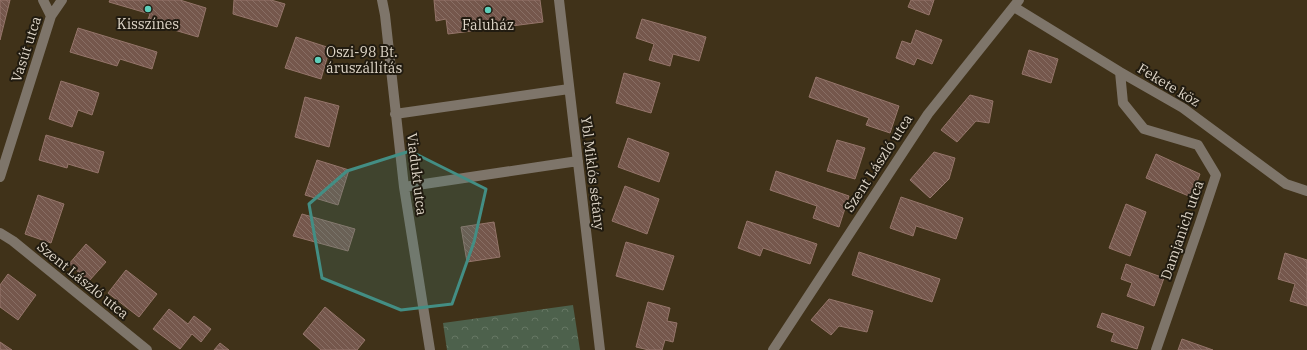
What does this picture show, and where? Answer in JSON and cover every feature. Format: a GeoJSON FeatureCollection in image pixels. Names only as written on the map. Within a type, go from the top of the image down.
{"type":"FeatureCollection","features":[{"type":"Feature","properties":{"kind":"street"},"geometry":{"type":"LineString","coordinates":[[43,0],[51,16]]}},
{"type":"Feature","properties":{"kind":"street","name":"Vasút utca"},"geometry":{"type":"LineString","coordinates":[[0,177],[51,16],[62,0]]}},
{"type":"Feature","properties":{"kind":"street","name":"Viadukt utca"},"geometry":{"type":"LineString","coordinates":[[382,0],[404,187],[430,350]]}},
{"type":"Feature","properties":{"kind":"street","name":"Ybl Miklós sétány"},"geometry":{"type":"LineString","coordinates":[[559,0],[568,89],[600,350]]}},
{"type":"Feature","properties":{"kind":"street","name":"Fekete köz"},"geometry":{"type":"LineString","coordinates":[[1017,4],[1120,72],[1183,108],[1286,184],[1307,191]]}},
{"type":"Feature","properties":{"kind":"street","name":"Szent László utca"},"geometry":{"type":"LineString","coordinates":[[772,350],[928,114],[1017,4]]}},
{"type":"Feature","properties":{"kind":"street","name":"Damjanich utca"},"geometry":{"type":"LineString","coordinates":[[1120,72],[1123,104],[1144,129],[1198,145],[1216,175],[1156,350]]}},
{"type":"Feature","properties":{"kind":"street"},"geometry":{"type":"LineString","coordinates":[[395,114],[568,89]]}},
{"type":"Feature","properties":{"kind":"street"},"geometry":{"type":"LineString","coordinates":[[404,187],[578,161]]}},
{"type":"Feature","properties":{"kind":"street","name":"Szent László utca"},"geometry":{"type":"LineString","coordinates":[[0,233],[13,241],[147,350]]}},
{"type":"Feature","properties":{"kind":"highlighted area"},"geometry":{"type":"Polygon","coordinates":[[[410,151],[486,189],[474,242],[452,304],[401,310],[322,278],[309,204],[347,171],[410,151]]]}},
{"type":"Feature","properties":{"kind":"green space"},"geometry":{"type":"Polygon","coordinates":[[[573,305],[580,350],[447,350],[443,323],[573,305]]]}},
{"type":"Feature","properties":{"kind":"building"},"geometry":{"type":"Polygon","coordinates":[[[0,0],[10,0],[0,40],[0,0]]]}},
{"type":"Feature","properties":{"kind":"building"},"geometry":{"type":"Polygon","coordinates":[[[110,0],[180,0],[206,8],[198,37],[147,22],[150,14],[109,2],[110,0]]]}},
{"type":"Feature","properties":{"kind":"building"},"geometry":{"type":"Polygon","coordinates":[[[234,0],[271,0],[285,4],[277,27],[233,14],[234,0]]]}},
{"type":"Feature","properties":{"kind":"building","name":"Faluház"},"geometry":{"type":"Polygon","coordinates":[[[434,0],[540,0],[543,22],[448,34],[446,19],[436,21],[434,0]]]}},
{"type":"Feature","properties":{"kind":"building"},"geometry":{"type":"Polygon","coordinates":[[[911,0],[934,0],[929,15],[908,7],[911,0]]]}},
{"type":"Feature","properties":{"kind":"building"},"geometry":{"type":"Polygon","coordinates":[[[642,19],[706,37],[699,61],[673,54],[670,66],[649,60],[654,44],[636,38],[642,19]]]}},
{"type":"Feature","properties":{"kind":"building"},"geometry":{"type":"Polygon","coordinates":[[[78,28],[157,52],[152,69],[120,59],[117,66],[70,52],[78,28]]]}},
{"type":"Feature","properties":{"kind":"building"},"geometry":{"type":"Polygon","coordinates":[[[916,30],[942,40],[932,64],[917,58],[914,65],[896,58],[902,41],[911,44],[916,30]]]}},
{"type":"Feature","properties":{"kind":"building"},"geometry":{"type":"Polygon","coordinates":[[[296,37],[330,48],[321,79],[285,68],[296,37]]]}},
{"type":"Feature","properties":{"kind":"building"},"geometry":{"type":"Polygon","coordinates":[[[1029,50],[1058,59],[1051,83],[1022,74],[1029,50]]]}},
{"type":"Feature","properties":{"kind":"building"},"geometry":{"type":"Polygon","coordinates":[[[624,73],[660,83],[651,113],[616,103],[624,73]]]}},
{"type":"Feature","properties":{"kind":"building"},"geometry":{"type":"Polygon","coordinates":[[[816,77],[899,106],[890,133],[866,125],[869,118],[809,97],[816,77]]]}},
{"type":"Feature","properties":{"kind":"building"},"geometry":{"type":"Polygon","coordinates":[[[61,81],[99,93],[92,115],[78,110],[72,127],[49,119],[61,81]]]}},
{"type":"Feature","properties":{"kind":"building"},"geometry":{"type":"Polygon","coordinates":[[[970,95],[993,101],[989,123],[976,121],[957,142],[941,130],[970,95]]]}},
{"type":"Feature","properties":{"kind":"building"},"geometry":{"type":"Polygon","coordinates":[[[305,97],[339,106],[329,147],[295,137],[305,97]]]}},
{"type":"Feature","properties":{"kind":"building"},"geometry":{"type":"Polygon","coordinates":[[[46,135],[104,152],[98,173],[68,164],[67,168],[39,160],[46,135]]]}},
{"type":"Feature","properties":{"kind":"building"},"geometry":{"type":"Polygon","coordinates":[[[628,138],[669,153],[659,182],[618,167],[628,138]]]}},
{"type":"Feature","properties":{"kind":"building"},"geometry":{"type":"Polygon","coordinates":[[[837,140],[865,148],[855,179],[827,171],[837,140]]]}},
{"type":"Feature","properties":{"kind":"building"},"geometry":{"type":"Polygon","coordinates":[[[934,152],[955,158],[949,179],[930,198],[910,180],[934,152]]]}},
{"type":"Feature","properties":{"kind":"building"},"geometry":{"type":"Polygon","coordinates":[[[1156,154],[1200,174],[1191,197],[1146,178],[1156,154]]]}},
{"type":"Feature","properties":{"kind":"building"},"geometry":{"type":"Polygon","coordinates":[[[317,160],[349,170],[338,205],[305,195],[317,160]]]}},
{"type":"Feature","properties":{"kind":"building"},"geometry":{"type":"Polygon","coordinates":[[[776,171],[849,196],[839,227],[813,218],[817,206],[770,190],[776,171]]]}},
{"type":"Feature","properties":{"kind":"building"},"geometry":{"type":"Polygon","coordinates":[[[625,186],[659,199],[647,234],[612,221],[625,186]]]}},
{"type":"Feature","properties":{"kind":"building"},"geometry":{"type":"Polygon","coordinates":[[[38,195],[64,204],[51,243],[25,234],[38,195]]]}},
{"type":"Feature","properties":{"kind":"building"},"geometry":{"type":"Polygon","coordinates":[[[901,197],[963,218],[956,239],[916,226],[913,236],[890,228],[901,197]]]}},
{"type":"Feature","properties":{"kind":"building"},"geometry":{"type":"Polygon","coordinates":[[[1126,204],[1146,212],[1130,256],[1109,248],[1126,204]]]}},
{"type":"Feature","properties":{"kind":"building"},"geometry":{"type":"Polygon","coordinates":[[[302,214],[355,229],[348,251],[293,236],[302,214]]]}},
{"type":"Feature","properties":{"kind":"building"},"geometry":{"type":"Polygon","coordinates":[[[747,221],[817,244],[810,264],[763,248],[760,256],[738,248],[747,221]]]}},
{"type":"Feature","properties":{"kind":"building"},"geometry":{"type":"Polygon","coordinates":[[[494,222],[500,257],[467,262],[461,227],[494,222]]]}},
{"type":"Feature","properties":{"kind":"building"},"geometry":{"type":"Polygon","coordinates":[[[626,242],[674,256],[663,290],[616,276],[626,242]]]}},
{"type":"Feature","properties":{"kind":"building"},"geometry":{"type":"Polygon","coordinates":[[[86,244],[106,262],[89,281],[69,264],[86,244]]]}},
{"type":"Feature","properties":{"kind":"building"},"geometry":{"type":"Polygon","coordinates":[[[859,252],[940,279],[932,302],[852,275],[859,252]]]}},
{"type":"Feature","properties":{"kind":"building"},"geometry":{"type":"Polygon","coordinates":[[[1285,253],[1307,260],[1307,306],[1290,301],[1295,284],[1278,279],[1285,253]]]}},
{"type":"Feature","properties":{"kind":"building"},"geometry":{"type":"Polygon","coordinates":[[[1126,264],[1164,278],[1154,306],[1127,296],[1132,283],[1121,279],[1126,264]]]}},
{"type":"Feature","properties":{"kind":"building"},"geometry":{"type":"Polygon","coordinates":[[[126,270],[157,294],[139,317],[108,293],[126,270]]]}},
{"type":"Feature","properties":{"kind":"building"},"geometry":{"type":"Polygon","coordinates":[[[8,274],[36,295],[18,320],[0,307],[0,285],[8,274]]]}},
{"type":"Feature","properties":{"kind":"building"},"geometry":{"type":"Polygon","coordinates":[[[829,299],[873,311],[867,332],[839,326],[831,335],[811,320],[829,299]]]}},
{"type":"Feature","properties":{"kind":"building"},"geometry":{"type":"Polygon","coordinates":[[[648,302],[670,308],[667,321],[677,323],[673,342],[665,340],[662,350],[649,350],[636,347],[648,302]]]}},
{"type":"Feature","properties":{"kind":"building"},"geometry":{"type":"Polygon","coordinates":[[[325,307],[365,340],[357,350],[321,350],[303,334],[325,307]]]}},
{"type":"Feature","properties":{"kind":"building"},"geometry":{"type":"Polygon","coordinates":[[[169,309],[188,324],[194,316],[211,329],[201,342],[192,334],[180,349],[153,329],[169,309]]]}},
{"type":"Feature","properties":{"kind":"building"},"geometry":{"type":"Polygon","coordinates":[[[1102,313],[1144,327],[1137,349],[1111,341],[1114,333],[1097,327],[1102,313]]]}},
{"type":"Feature","properties":{"kind":"building"},"geometry":{"type":"Polygon","coordinates":[[[1182,339],[1213,350],[1178,350],[1182,339]]]}},
{"type":"Feature","properties":{"kind":"building"},"geometry":{"type":"Polygon","coordinates":[[[0,342],[12,350],[0,350],[0,342]]]}},
{"type":"Feature","properties":{"kind":"building"},"geometry":{"type":"Polygon","coordinates":[[[220,343],[229,350],[214,350],[220,343]]]}},
{"type":"Feature","properties":{"kind":"place","name":"Kisszínes"},"geometry":{"type":"Point","coordinates":[148,9]}},
{"type":"Feature","properties":{"kind":"place","name":"Faluház"},"geometry":{"type":"Point","coordinates":[488,10]}},
{"type":"Feature","properties":{"kind":"place","name":"Oszi-98 Bt. áruszállítás"},"geometry":{"type":"Point","coordinates":[318,60]}}]}
